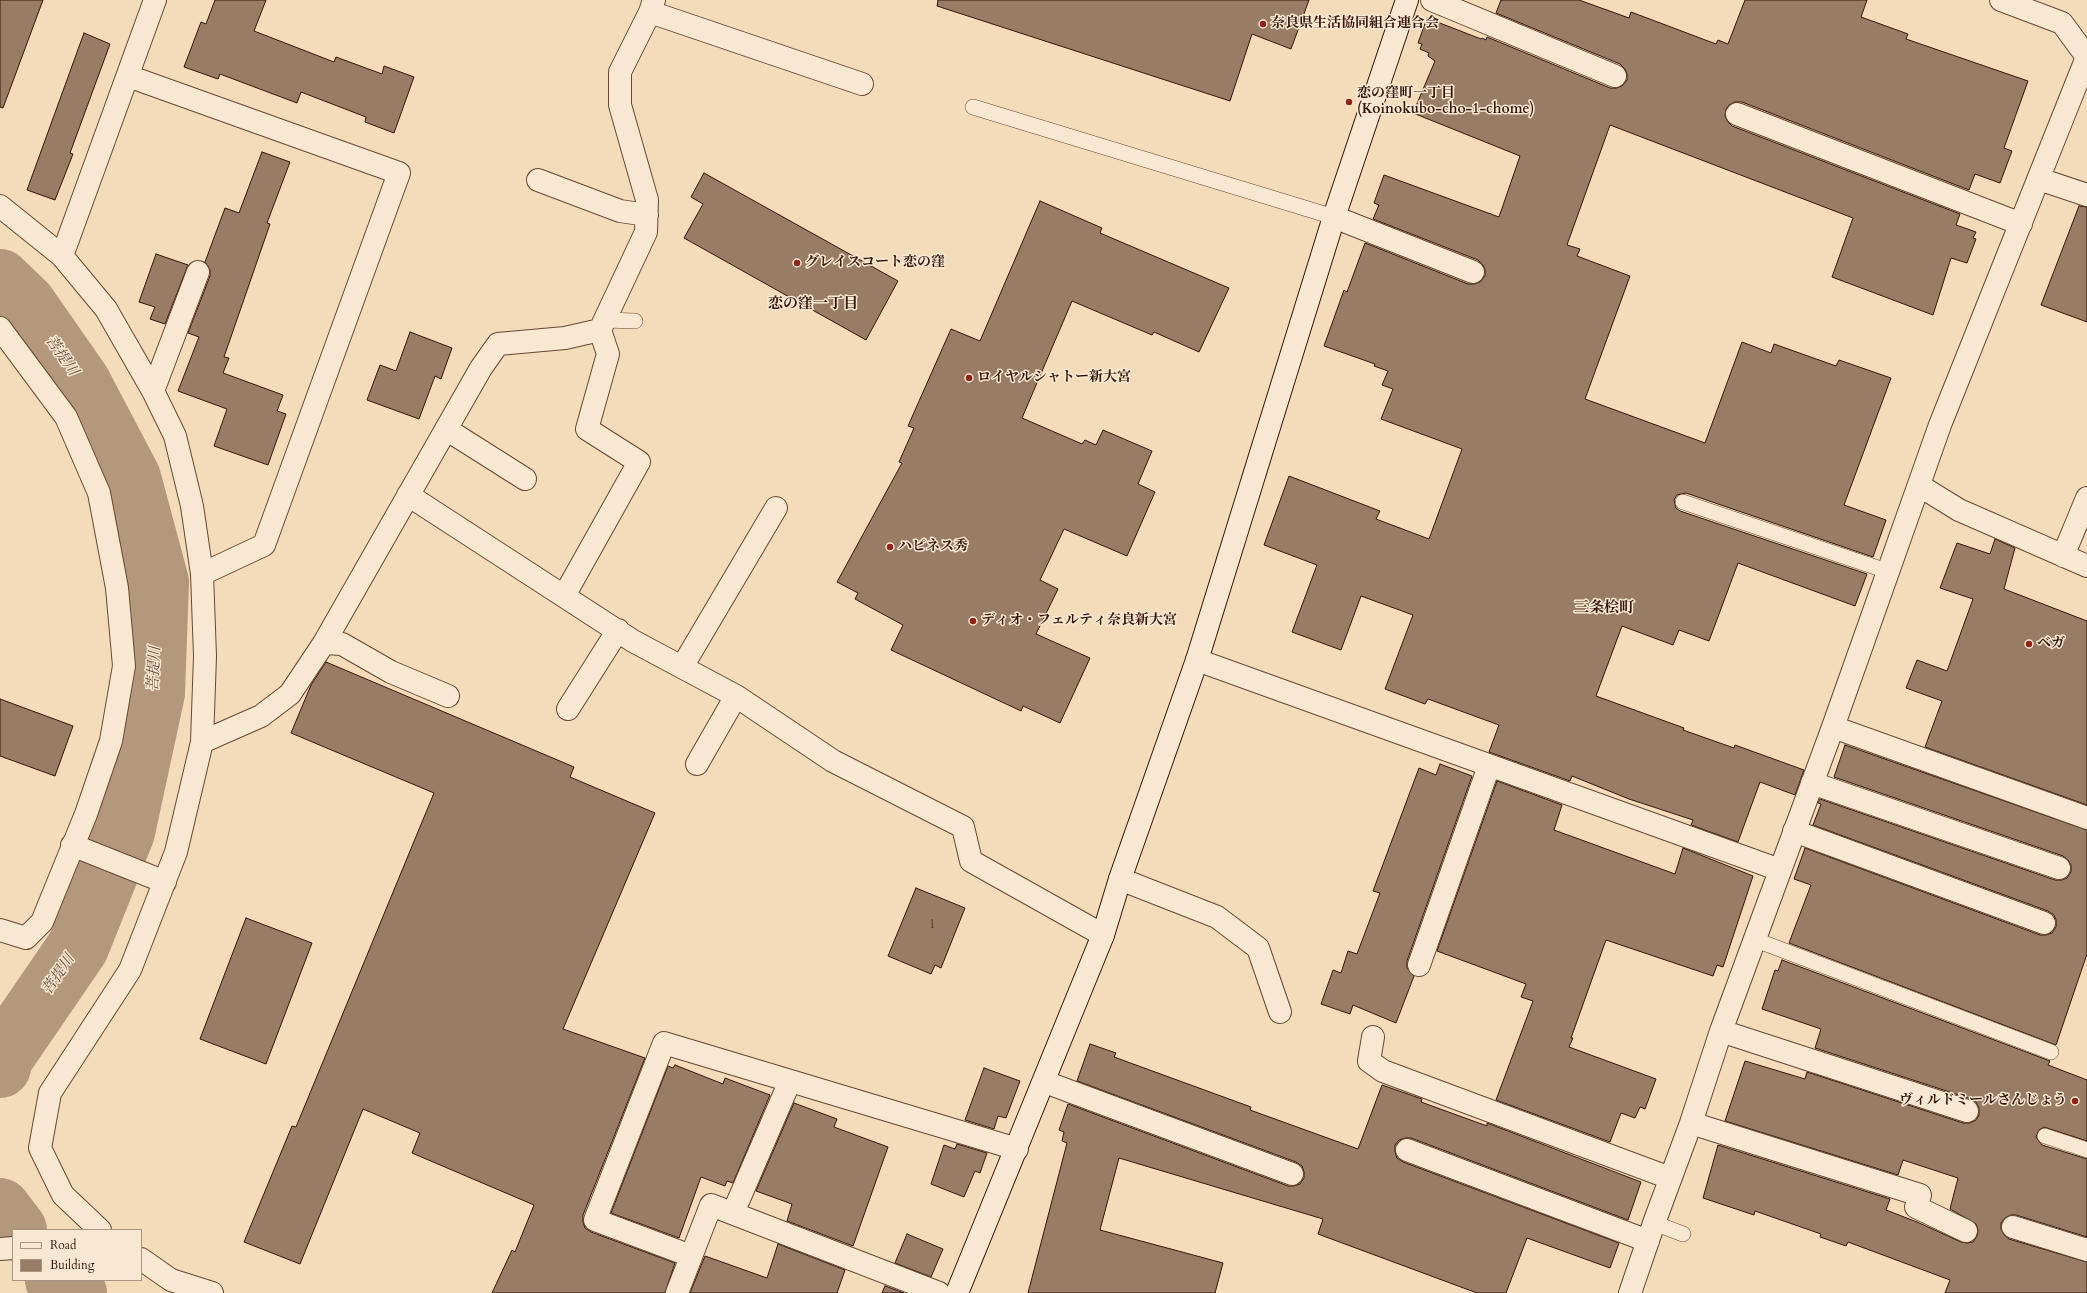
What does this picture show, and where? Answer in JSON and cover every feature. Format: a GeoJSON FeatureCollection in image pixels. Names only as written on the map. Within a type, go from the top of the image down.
{"type":"FeatureCollection","features":[{"type":"Feature","properties":{"kind":"street"},"geometry":{"type":"LineString","coordinates":[[62,256],[155,0]]}},
{"type":"Feature","properties":{"kind":"street"},"geometry":{"type":"LineString","coordinates":[[957,1293],[1045,1082],[1103,935],[1120,879],[1196,660],[1334,217],[1407,0]]}},
{"type":"Feature","properties":{"kind":"street"},"geometry":{"type":"LineString","coordinates":[[1432,0],[1615,76]]}},
{"type":"Feature","properties":{"kind":"street"},"geometry":{"type":"LineString","coordinates":[[1630,1293],[1691,1123],[1721,1031],[1756,940],[1780,870],[1833,727],[1888,571],[1920,486],[1940,425],[2087,57],[2062,23],[2001,0]]}},
{"type":"Feature","properties":{"kind":"street"},"geometry":{"type":"LineString","coordinates":[[564,596],[639,462],[588,429],[608,354],[602,325],[646,232],[647,200],[620,105],[620,72],[652,6],[862,84]]}},
{"type":"Feature","properties":{"kind":"street"},"geometry":{"type":"LineString","coordinates":[[128,76],[399,173],[264,545],[202,574]]}},
{"type":"Feature","properties":{"kind":"street"},"geometry":{"type":"LineString","coordinates":[[1737,114],[2021,224]]}},
{"type":"Feature","properties":{"kind":"street"},"geometry":{"type":"LineString","coordinates":[[2039,179],[2087,195]]}},
{"type":"Feature","properties":{"kind":"street"},"geometry":{"type":"LineString","coordinates":[[538,180],[620,211],[647,214]]}},
{"type":"Feature","properties":{"kind":"street"},"geometry":{"type":"LineString","coordinates":[[0,206],[62,256],[106,309],[153,392],[175,436],[192,506],[202,574],[205,656],[202,742],[176,852],[155,878],[130,970],[50,1093],[40,1148],[63,1195],[99,1229]]}},
{"type":"Feature","properties":{"kind":"street"},"geometry":{"type":"LineString","coordinates":[[1334,217],[1474,272]]}},
{"type":"Feature","properties":{"kind":"street"},"geometry":{"type":"LineString","coordinates":[[153,392],[198,272]]}},
{"type":"Feature","properties":{"kind":"street"},"geometry":{"type":"LineString","coordinates":[[202,742],[261,716],[290,694],[324,643],[481,368],[498,344],[565,338],[602,325]]}},
{"type":"Feature","properties":{"kind":"street"},"geometry":{"type":"LineString","coordinates":[[0,328],[66,417],[99,493],[117,588],[124,666],[111,741],[86,814],[80,848],[42,922],[26,938],[0,930]]}},
{"type":"Feature","properties":{"kind":"street"},"geometry":{"type":"LineString","coordinates":[[446,429],[525,479]]}},
{"type":"Feature","properties":{"kind":"street"},"geometry":{"type":"LineString","coordinates":[[1920,486],[1959,510],[2087,566]]}},
{"type":"Feature","properties":{"kind":"street"},"geometry":{"type":"LineString","coordinates":[[408,495],[618,630],[736,696],[833,761],[897,799],[963,826],[971,861],[1103,935]]}},
{"type":"Feature","properties":{"kind":"street"},"geometry":{"type":"LineString","coordinates":[[2063,556],[2087,498]]}},
{"type":"Feature","properties":{"kind":"street"},"geometry":{"type":"LineString","coordinates":[[682,667],[776,508]]}},
{"type":"Feature","properties":{"kind":"street"},"geometry":{"type":"LineString","coordinates":[[568,709],[618,630]]}},
{"type":"Feature","properties":{"kind":"street"},"geometry":{"type":"LineString","coordinates":[[324,643],[342,644],[391,672],[448,696]]}},
{"type":"Feature","properties":{"kind":"street"},"geometry":{"type":"LineString","coordinates":[[1196,660],[1780,870]]}},
{"type":"Feature","properties":{"kind":"street"},"geometry":{"type":"LineString","coordinates":[[697,764],[736,696]]}},
{"type":"Feature","properties":{"kind":"street"},"geometry":{"type":"LineString","coordinates":[[1833,727],[2087,818]]}},
{"type":"Feature","properties":{"kind":"street"},"geometry":{"type":"LineString","coordinates":[[1419,965],[1489,766]]}},
{"type":"Feature","properties":{"kind":"street"},"geometry":{"type":"LineString","coordinates":[[1812,783],[2059,868]]}},
{"type":"Feature","properties":{"kind":"street"},"geometry":{"type":"LineString","coordinates":[[1794,832],[2044,923]]}},
{"type":"Feature","properties":{"kind":"street"},"geometry":{"type":"LineString","coordinates":[[80,848],[155,878]]}},
{"type":"Feature","properties":{"kind":"street"},"geometry":{"type":"LineString","coordinates":[[1120,879],[1217,917],[1258,948],[1280,1012]]}},
{"type":"Feature","properties":{"kind":"street"},"geometry":{"type":"LineString","coordinates":[[1721,1031],[1967,1111]]}},
{"type":"Feature","properties":{"kind":"street"},"geometry":{"type":"LineString","coordinates":[[1373,1037],[1368,1061],[1383,1071],[1670,1178]]}},
{"type":"Feature","properties":{"kind":"street"},"geometry":{"type":"LineString","coordinates":[[691,1256],[595,1220],[664,1043],[1017,1149]]}},
{"type":"Feature","properties":{"kind":"street"},"geometry":{"type":"LineString","coordinates":[[733,1213],[790,1081]]}},
{"type":"Feature","properties":{"kind":"street"},"geometry":{"type":"LineString","coordinates":[[1045,1082],[1292,1174]]}},
{"type":"Feature","properties":{"kind":"street"},"geometry":{"type":"LineString","coordinates":[[1691,1123],[1920,1195],[1916,1207],[1966,1231]]}},
{"type":"Feature","properties":{"kind":"street"},"geometry":{"type":"LineString","coordinates":[[1407,1150],[1651,1232]]}},
{"type":"Feature","properties":{"kind":"street"},"geometry":{"type":"LineString","coordinates":[[677,1293],[711,1204],[939,1293]]}},
{"type":"Feature","properties":{"kind":"street"},"geometry":{"type":"LineString","coordinates":[[2014,1227],[2087,1250]]}},
{"type":"Feature","properties":{"kind":"street"},"geometry":{"type":"LineString","coordinates":[[142,1260],[171,1280],[212,1293]]}},
{"type":"Feature","properties":{"kind":"lane"},"geometry":{"type":"LineString","coordinates":[[973,107],[1334,217]]}},
{"type":"Feature","properties":{"kind":"lane"},"geometry":{"type":"LineString","coordinates":[[602,325],[635,321]]}},
{"type":"Feature","properties":{"kind":"lane"},"geometry":{"type":"LineString","coordinates":[[1683,502],[1888,571]]}},
{"type":"Feature","properties":{"kind":"lane"},"geometry":{"type":"LineString","coordinates":[[1756,940],[2051,1052]]}},
{"type":"Feature","properties":{"kind":"lane"},"geometry":{"type":"LineString","coordinates":[[2045,1136],[2087,1150]]}},
{"type":"Feature","properties":{"kind":"lane"},"geometry":{"type":"LineString","coordinates":[[1651,1232],[1683,1234]]}},
{"type":"Feature","properties":{"kind":"building"},"geometry":{"type":"Polygon","coordinates":[[[0,0],[43,0],[3,108],[0,107],[0,0]]]}},
{"type":"Feature","properties":{"kind":"building"},"geometry":{"type":"Polygon","coordinates":[[[215,0],[266,0],[254,31],[334,62],[336,57],[382,74],[384,66],[414,77],[394,133],[365,122],[366,117],[301,92],[297,103],[220,74],[218,79],[184,67],[201,22],[206,24],[215,0]]]}},
{"type":"Feature","properties":{"kind":"building"},"geometry":{"type":"Polygon","coordinates":[[[938,0],[1309,0],[1291,49],[1252,34],[1230,101],[937,6],[938,0]]]}},
{"type":"Feature","properties":{"kind":"building"},"geometry":{"type":"Polygon","coordinates":[[[1501,0],[1579,0],[1629,18],[1631,12],[1716,44],[1718,40],[1728,44],[1745,0],[1867,0],[1861,17],[1908,34],[1906,39],[2028,81],[2004,148],[2012,151],[2000,183],[1975,174],[1969,190],[1742,102],[1735,102],[1729,105],[1726,109],[1725,116],[1732,126],[1960,214],[1956,225],[1976,232],[1973,238],[1976,239],[1967,263],[1951,258],[1933,315],[1832,277],[1853,218],[1610,125],[1567,245],[1580,249],[1577,256],[1630,276],[1585,399],[1705,443],[1742,342],[1771,353],[1774,344],[1836,366],[1839,360],[1891,378],[1844,505],[1886,520],[1873,557],[1686,493],[1677,495],[1674,500],[1676,508],[1680,511],[1867,574],[1855,606],[1738,563],[1709,641],[1679,630],[1673,645],[1622,626],[1596,696],[1684,728],[1683,730],[1734,748],[1735,745],[1804,770],[1795,795],[1760,782],[1738,842],[1691,825],[1693,820],[1629,799],[1572,776],[1570,781],[1489,752],[1499,725],[1428,699],[1425,704],[1385,689],[1413,615],[1361,596],[1341,650],[1292,632],[1317,565],[1264,545],[1289,476],[1380,511],[1376,519],[1429,539],[1462,449],[1381,419],[1393,389],[1382,385],[1388,371],[1374,366],[1375,364],[1324,346],[1344,290],[1347,292],[1365,243],[1468,284],[1480,282],[1485,276],[1483,265],[1478,260],[1373,219],[1379,205],[1374,203],[1384,175],[1499,217],[1520,156],[1413,113],[1435,61],[1428,56],[1429,53],[1420,49],[1422,44],[1418,43],[1427,18],[1481,39],[1486,40],[1487,37],[1610,88],[1622,86],[1627,80],[1625,69],[1620,64],[1496,13],[1501,0]]]}},
{"type":"Feature","properties":{"kind":"building"},"geometry":{"type":"Polygon","coordinates":[[[84,33],[110,44],[70,153],[73,154],[55,200],[27,190],[84,33]]]}},
{"type":"Feature","properties":{"kind":"building"},"geometry":{"type":"Polygon","coordinates":[[[262,152],[290,162],[267,223],[270,224],[224,357],[229,358],[223,373],[283,395],[277,411],[286,414],[268,465],[214,446],[227,409],[178,391],[199,337],[188,333],[210,276],[210,270],[205,262],[225,208],[239,213],[262,152]]]}},
{"type":"Feature","properties":{"kind":"building","name":"グレイスコート恋の窪"},"geometry":{"type":"Polygon","coordinates":[[[704,173],[898,281],[866,340],[684,238],[703,204],[691,197],[704,173]]]}},
{"type":"Feature","properties":{"kind":"building"},"geometry":{"type":"Polygon","coordinates":[[[1040,201],[1102,228],[1100,233],[1229,288],[1199,352],[1154,332],[1152,335],[1072,301],[1022,418],[1082,444],[1085,440],[1096,445],[1103,430],[1152,451],[1138,484],[1155,492],[1127,556],[1064,529],[1040,580],[1058,589],[1036,634],[1090,658],[1060,723],[1023,706],[1021,711],[891,650],[903,625],[855,599],[858,593],[837,582],[902,463],[899,462],[914,428],[908,426],[951,329],[980,341],[1040,201]]]}},
{"type":"Feature","properties":{"kind":"building"},"geometry":{"type":"Polygon","coordinates":[[[2079,206],[2087,207],[2087,322],[2041,305],[2079,206]]]}},
{"type":"Feature","properties":{"kind":"building"},"geometry":{"type":"Polygon","coordinates":[[[156,254],[188,265],[165,324],[150,319],[155,307],[139,302],[156,254]]]}},
{"type":"Feature","properties":{"kind":"building"},"geometry":{"type":"Polygon","coordinates":[[[410,332],[452,348],[441,379],[435,376],[419,419],[367,400],[380,365],[396,371],[410,332]]]}},
{"type":"Feature","properties":{"kind":"building"},"geometry":{"type":"Polygon","coordinates":[[[1995,539],[2015,548],[2004,589],[2087,621],[2087,805],[1925,747],[1942,701],[1906,688],[1917,660],[1947,671],[1973,599],[1940,588],[1957,543],[1990,554],[1995,539]]]}},
{"type":"Feature","properties":{"kind":"building"},"geometry":{"type":"Polygon","coordinates":[[[326,662],[574,767],[570,777],[655,813],[563,1029],[645,1058],[583,1215],[583,1222],[585,1228],[591,1232],[675,1263],[665,1293],[492,1293],[512,1250],[515,1252],[534,1205],[412,1153],[420,1133],[363,1109],[300,1264],[244,1242],[292,1126],[296,1127],[434,793],[291,733],[311,685],[326,662]]]}},
{"type":"Feature","properties":{"kind":"building"},"geometry":{"type":"Polygon","coordinates":[[[0,699],[73,726],[55,776],[0,756],[0,699]]]}},
{"type":"Feature","properties":{"kind":"building"},"geometry":{"type":"Polygon","coordinates":[[[1845,745],[2087,830],[2087,954],[2056,1045],[1789,943],[1811,885],[1794,879],[1805,848],[2040,935],[2052,933],[2056,927],[2054,915],[2048,911],[1813,825],[1821,804],[1818,803],[1820,799],[2055,880],[2067,878],[2071,872],[2071,865],[2063,856],[1834,777],[1845,745]]]}},
{"type":"Feature","properties":{"kind":"building"},"geometry":{"type":"Polygon","coordinates":[[[1440,764],[1472,776],[1407,961],[1407,968],[1414,976],[1396,1023],[1353,1005],[1350,1014],[1321,1004],[1333,970],[1341,973],[1348,951],[1357,954],[1380,893],[1373,891],[1419,768],[1436,775],[1440,764]]]}},
{"type":"Feature","properties":{"kind":"building"},"geometry":{"type":"Polygon","coordinates":[[[1497,781],[1562,805],[1554,830],[1675,874],[1683,848],[1753,876],[1723,967],[1717,965],[1713,976],[1606,940],[1569,1047],[1656,1079],[1645,1109],[1640,1107],[1635,1118],[1621,1113],[1610,1142],[1496,1100],[1533,1001],[1521,997],[1526,984],[1437,951],[1497,781]]]}},
{"type":"Feature","properties":{"kind":"building"},"geometry":{"type":"Polygon","coordinates":[[[916,888],[965,908],[941,968],[935,965],[931,974],[888,956],[916,888]]]}},
{"type":"Feature","properties":{"kind":"building"},"geometry":{"type":"Polygon","coordinates":[[[246,918],[312,943],[266,1064],[200,1039],[246,918]]]}},
{"type":"Feature","properties":{"kind":"building"},"geometry":{"type":"Polygon","coordinates":[[[1782,960],[2050,1061],[2048,1065],[2087,1080],[2087,1141],[2044,1127],[2039,1130],[2036,1137],[2042,1145],[2087,1159],[2087,1237],[2016,1215],[2011,1215],[2005,1218],[2001,1223],[2001,1229],[2004,1235],[2009,1239],[2087,1262],[2087,1293],[1945,1293],[1950,1280],[1848,1242],[1846,1246],[1820,1237],[1821,1234],[1755,1211],[1754,1215],[1703,1198],[1718,1145],[1890,1199],[1886,1210],[1961,1242],[1973,1242],[1977,1236],[1978,1230],[1976,1224],[1950,1209],[1958,1178],[1903,1160],[1898,1175],[1725,1121],[1745,1061],[1805,1079],[1807,1072],[1963,1123],[1970,1123],[1976,1120],[1979,1115],[1979,1108],[1976,1102],[1971,1099],[1815,1048],[1821,1029],[1762,1009],[1775,970],[1778,971],[1782,960]]]}},
{"type":"Feature","properties":{"kind":"building"},"geometry":{"type":"Polygon","coordinates":[[[1090,1044],[1116,1053],[1114,1057],[1251,1107],[1250,1110],[1358,1149],[1382,1085],[1422,1099],[1421,1102],[1487,1126],[1487,1123],[1641,1182],[1628,1220],[1411,1138],[1399,1140],[1395,1145],[1395,1152],[1397,1158],[1403,1162],[1619,1243],[1610,1268],[1527,1238],[1506,1293],[1477,1293],[1318,1234],[1323,1219],[1119,1158],[1100,1230],[1223,1263],[1215,1293],[1028,1293],[1067,1143],[1062,1141],[1064,1132],[1059,1130],[1068,1104],[1288,1186],[1300,1184],[1304,1178],[1302,1166],[1296,1162],[1077,1081],[1090,1044]]]}},
{"type":"Feature","properties":{"kind":"building"},"geometry":{"type":"Polygon","coordinates":[[[675,1065],[723,1084],[725,1078],[770,1095],[733,1183],[727,1181],[725,1186],[701,1177],[679,1238],[611,1213],[668,1066],[673,1068],[675,1065]]]}},
{"type":"Feature","properties":{"kind":"building"},"geometry":{"type":"Polygon","coordinates":[[[984,1068],[1020,1081],[1006,1118],[998,1116],[994,1129],[965,1120],[984,1068]]]}},
{"type":"Feature","properties":{"kind":"building"},"geometry":{"type":"Polygon","coordinates":[[[794,1103],[837,1119],[834,1127],[888,1147],[853,1246],[787,1221],[792,1204],[756,1191],[794,1103]]]}},
{"type":"Feature","properties":{"kind":"building"},"geometry":{"type":"Polygon","coordinates":[[[957,1144],[987,1153],[980,1173],[975,1171],[964,1197],[931,1184],[944,1145],[955,1149],[957,1144]]]}},
{"type":"Feature","properties":{"kind":"building"},"geometry":{"type":"Polygon","coordinates":[[[907,1234],[943,1249],[931,1277],[895,1263],[907,1234]]]}},
{"type":"Feature","properties":{"kind":"building"},"geometry":{"type":"Polygon","coordinates":[[[778,1244],[845,1270],[837,1293],[690,1293],[705,1256],[767,1278],[778,1244]]]}},
{"type":"Feature","properties":{"kind":"building"},"geometry":{"type":"Polygon","coordinates":[[[885,1286],[904,1293],[882,1293],[885,1286]]]}},
{"type":"Feature","properties":{"kind":"waterway","name":"菩提川"},"geometry":{"type":"LineString","coordinates":[[0,280],[25,304],[80,383],[130,478],[158,582],[154,693],[124,832],[78,947],[2,1058],[0,1067]]}},
{"type":"Feature","properties":{"kind":"waterway","name":"菩提川"},"geometry":{"type":"LineString","coordinates":[[0,1209],[15,1229]]}},
{"type":"Feature","properties":{"kind":"waterway","name":"菩提川"},"geometry":{"type":"LineString","coordinates":[[58,1281],[76,1293]]}},
{"type":"Feature","properties":{"kind":"place","name":"奈良県生活協同組合連合会"},"geometry":{"type":"Point","coordinates":[1263,24]}},
{"type":"Feature","properties":{"kind":"place","name":"恋の窪町一丁目 (Koinokubo-cho-1-chome)"},"geometry":{"type":"Point","coordinates":[1349,102]}},
{"type":"Feature","properties":{"kind":"place","name":"グレイスコート恋の窪"},"geometry":{"type":"Point","coordinates":[797,263]}},
{"type":"Feature","properties":{"kind":"place","name":"ロイヤルシャトー新大宮"},"geometry":{"type":"Point","coordinates":[969,378]}},
{"type":"Feature","properties":{"kind":"place","name":"ハピネス秀"},"geometry":{"type":"Point","coordinates":[890,547]}},
{"type":"Feature","properties":{"kind":"place","name":"ディオ・フェルティ奈良新大宮"},"geometry":{"type":"Point","coordinates":[973,621]}},
{"type":"Feature","properties":{"kind":"place","name":"ベガ"},"geometry":{"type":"Point","coordinates":[2029,644]}},
{"type":"Feature","properties":{"kind":"place","name":"ヴィルドミールさんじょう"},"geometry":{"type":"Point","coordinates":[2075,1101]}},
{"type":"Feature","properties":{"kind":"district","name":"恋の窪一丁目"},"geometry":{"type":"Point","coordinates":[813,305]}},
{"type":"Feature","properties":{"kind":"district","name":"三条桧町"},"geometry":{"type":"Point","coordinates":[1604,609]}}]}
